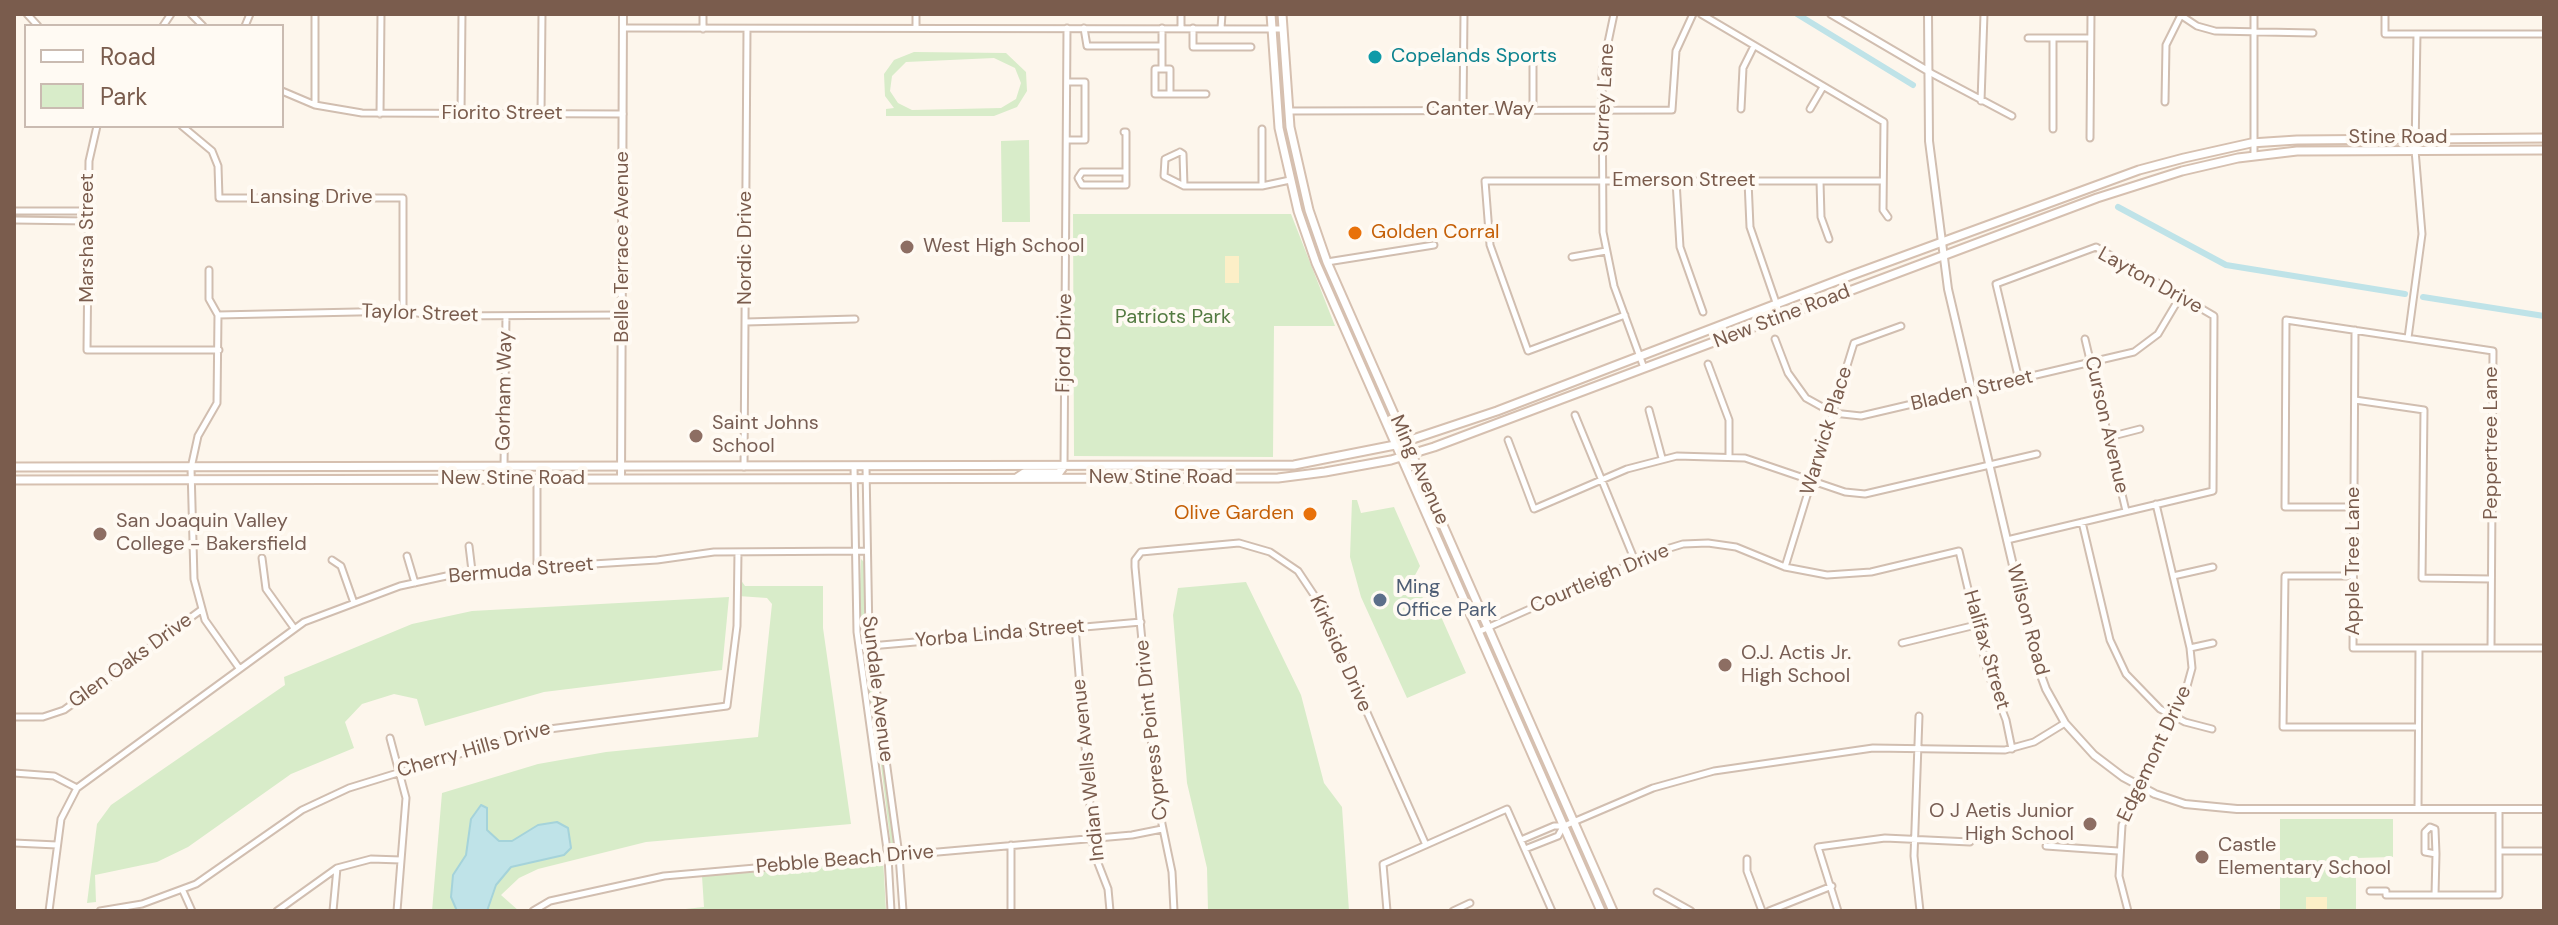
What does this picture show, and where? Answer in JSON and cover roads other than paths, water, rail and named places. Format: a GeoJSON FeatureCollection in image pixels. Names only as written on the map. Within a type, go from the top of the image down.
{"type":"FeatureCollection","features":[{"type":"Feature","properties":{"kind":"main road","name":"Ming Avenue"},"geometry":{"type":"LineString","coordinates":[[1271,14],[1278,116],[1290,180],[1323,282],[1601,911]]}},
{"type":"Feature","properties":{"kind":"main road","name":"Ming Avenue"},"geometry":{"type":"LineString","coordinates":[[1282,14],[1288,111],[1294,146],[1327,262],[1613,911]]}},
{"type":"Feature","properties":{"kind":"main road"},"geometry":{"type":"LineString","coordinates":[[1274,77],[1282,105],[1288,111]]}},
{"type":"Feature","properties":{"kind":"main road"},"geometry":{"type":"LineString","coordinates":[[1278,116],[1285,122],[1294,146]]}},
{"type":"Feature","properties":{"kind":"main road","name":"Stine Road"},"geometry":{"type":"LineString","coordinates":[[2251,143],[2544,138]]}},
{"type":"Feature","properties":{"kind":"main road","name":"New Stine Road"},"geometry":{"type":"LineString","coordinates":[[14,467],[1278,467],[1395,445],[2139,170],[2251,143]]}},
{"type":"Feature","properties":{"kind":"main road","name":"Stine Road"},"geometry":{"type":"LineString","coordinates":[[2254,156],[2332,150],[2544,150]]}},
{"type":"Feature","properties":{"kind":"main road","name":"New Stine Road"},"geometry":{"type":"LineString","coordinates":[[14,480],[1278,478],[1412,454],[2138,184],[2254,156]]}},
{"type":"Feature","properties":{"kind":"main road"},"geometry":{"type":"LineString","coordinates":[[1298,211],[1319,257],[1327,262]]}},
{"type":"Feature","properties":{"kind":"main road"},"geometry":{"type":"LineString","coordinates":[[1016,478],[1024,473],[1059,473],[1064,466]]}},
{"type":"Feature","properties":{"kind":"main road"},"geometry":{"type":"LineString","coordinates":[[1072,478],[1078,473],[1104,466]]}},
{"type":"Feature","properties":{"kind":"main road"},"geometry":{"type":"LineString","coordinates":[[72,480],[73,467]]}},
{"type":"Feature","properties":{"kind":"street"},"geometry":{"type":"LineString","coordinates":[[315,14],[315,105]]}},
{"type":"Feature","properties":{"kind":"street"},"geometry":{"type":"LineString","coordinates":[[380,114],[381,14]]}},
{"type":"Feature","properties":{"kind":"street"},"geometry":{"type":"LineString","coordinates":[[461,114],[462,14]]}},
{"type":"Feature","properties":{"kind":"street"},"geometry":{"type":"LineString","coordinates":[[541,114],[542,14]]}},
{"type":"Feature","properties":{"kind":"street","name":"Belle Terrace Avenue"},"geometry":{"type":"LineString","coordinates":[[621,479],[623,14]]}},
{"type":"Feature","properties":{"kind":"street"},"geometry":{"type":"LineString","coordinates":[[703,14],[703,29]]}},
{"type":"Feature","properties":{"kind":"street"},"geometry":{"type":"LineString","coordinates":[[916,14],[916,28]]}},
{"type":"Feature","properties":{"kind":"street"},"geometry":{"type":"LineString","coordinates":[[1181,14],[1181,28]]}},
{"type":"Feature","properties":{"kind":"street"},"geometry":{"type":"LineString","coordinates":[[1221,28],[1222,14]]}},
{"type":"Feature","properties":{"kind":"street"},"geometry":{"type":"LineString","coordinates":[[1463,110],[1464,14]]}},
{"type":"Feature","properties":{"kind":"street","name":"Surrey Lane"},"geometry":{"type":"LineString","coordinates":[[1614,14],[1603,58],[1602,181],[1606,251],[1644,368]]}},
{"type":"Feature","properties":{"kind":"street","name":"Canter Way"},"geometry":{"type":"LineString","coordinates":[[1288,111],[1672,110],[1676,51],[1693,14]]}},
{"type":"Feature","properties":{"kind":"street"},"geometry":{"type":"LineString","coordinates":[[1701,14],[1884,122],[1883,210],[1888,217]]}},
{"type":"Feature","properties":{"kind":"street"},"geometry":{"type":"LineString","coordinates":[[1831,14],[2012,116]]}},
{"type":"Feature","properties":{"kind":"street","name":"Wilson Road"},"geometry":{"type":"LineString","coordinates":[[1928,14],[1930,150],[1942,257],[2038,667],[2065,723],[2094,755],[2138,786],[2171,800],[2203,807],[2544,809]]}},
{"type":"Feature","properties":{"kind":"street"},"geometry":{"type":"LineString","coordinates":[[1981,101],[1984,14]]}},
{"type":"Feature","properties":{"kind":"street"},"geometry":{"type":"LineString","coordinates":[[2090,138],[2091,14]]}},
{"type":"Feature","properties":{"kind":"street"},"geometry":{"type":"LineString","coordinates":[[2254,14],[2251,143],[2254,156]]}},
{"type":"Feature","properties":{"kind":"street"},"geometry":{"type":"LineString","coordinates":[[2385,14],[2385,34],[2544,34]]}},
{"type":"Feature","properties":{"kind":"street"},"geometry":{"type":"LineString","coordinates":[[2165,102],[2166,45],[2180,15],[2215,31],[2313,33]]}},
{"type":"Feature","properties":{"kind":"street"},"geometry":{"type":"LineString","coordinates":[[623,28],[1282,29]]}},
{"type":"Feature","properties":{"kind":"street","name":"Fjord Drive"},"geometry":{"type":"LineString","coordinates":[[1064,466],[1067,28]]}},
{"type":"Feature","properties":{"kind":"street"},"geometry":{"type":"LineString","coordinates":[[1084,28],[1087,46],[1162,46]]}},
{"type":"Feature","properties":{"kind":"street"},"geometry":{"type":"LineString","coordinates":[[1162,28],[1162,69]]}},
{"type":"Feature","properties":{"kind":"street"},"geometry":{"type":"LineString","coordinates":[[1193,28],[1193,47],[1251,47]]}},
{"type":"Feature","properties":{"kind":"street","name":"Nordic Drive"},"geometry":{"type":"LineString","coordinates":[[744,467],[747,29]]}},
{"type":"Feature","properties":{"kind":"street"},"geometry":{"type":"LineString","coordinates":[[2408,338],[2422,234],[2415,150],[2417,34]]}},
{"type":"Feature","properties":{"kind":"street"},"geometry":{"type":"LineString","coordinates":[[2028,38],[2090,38]]}},
{"type":"Feature","properties":{"kind":"street"},"geometry":{"type":"LineString","coordinates":[[2053,38],[2053,129]]}},
{"type":"Feature","properties":{"kind":"street"},"geometry":{"type":"LineString","coordinates":[[1741,109],[1743,68],[1754,46]]}},
{"type":"Feature","properties":{"kind":"street"},"geometry":{"type":"LineString","coordinates":[[1533,58],[1533,110]]}},
{"type":"Feature","properties":{"kind":"street"},"geometry":{"type":"LineString","coordinates":[[1170,94],[1170,69],[1155,69],[1155,94],[1170,94],[1206,94]]}},
{"type":"Feature","properties":{"kind":"street"},"geometry":{"type":"LineString","coordinates":[[1067,82],[1085,82],[1085,140],[1067,140]]}},
{"type":"Feature","properties":{"kind":"street"},"geometry":{"type":"LineString","coordinates":[[1810,109],[1823,87]]}},
{"type":"Feature","properties":{"kind":"street","name":"Fiorito Street"},"geometry":{"type":"LineString","coordinates":[[284,92],[315,105],[380,114],[624,114]]}},
{"type":"Feature","properties":{"kind":"street","name":"Marsha Street"},"geometry":{"type":"LineString","coordinates":[[97,128],[89,161],[87,350],[219,350]]}},
{"type":"Feature","properties":{"kind":"street","name":"Lansing Drive"},"geometry":{"type":"LineString","coordinates":[[184,128],[212,151],[218,166],[219,198],[403,198],[403,311]]}},
{"type":"Feature","properties":{"kind":"street"},"geometry":{"type":"LineString","coordinates":[[1262,129],[1262,186]]}},
{"type":"Feature","properties":{"kind":"street"},"geometry":{"type":"LineString","coordinates":[[1078,178],[1082,185],[1126,185],[1124,132]]}},
{"type":"Feature","properties":{"kind":"street"},"geometry":{"type":"LineString","coordinates":[[1184,186],[1183,154],[1180,152],[1165,159],[1164,176],[1184,186],[1262,186],[1290,180]]}},
{"type":"Feature","properties":{"kind":"street"},"geometry":{"type":"LineString","coordinates":[[1078,178],[1082,172],[1126,172]]}},
{"type":"Feature","properties":{"kind":"street"},"geometry":{"type":"LineString","coordinates":[[1067,178],[1078,178]]}},
{"type":"Feature","properties":{"kind":"street","name":"Emerson Street"},"geometry":{"type":"LineString","coordinates":[[1625,315],[1528,351],[1490,245],[1485,181],[1883,181]]}},
{"type":"Feature","properties":{"kind":"street"},"geometry":{"type":"LineString","coordinates":[[1676,181],[1680,247],[1703,312]]}},
{"type":"Feature","properties":{"kind":"street"},"geometry":{"type":"LineString","coordinates":[[1748,181],[1750,227],[1781,317]]}},
{"type":"Feature","properties":{"kind":"street"},"geometry":{"type":"LineString","coordinates":[[1820,181],[1821,217],[1829,239]]}},
{"type":"Feature","properties":{"kind":"street"},"geometry":{"type":"LineString","coordinates":[[14,211],[88,211]]}},
{"type":"Feature","properties":{"kind":"street"},"geometry":{"type":"LineString","coordinates":[[14,220],[88,221]]}},
{"type":"Feature","properties":{"kind":"street"},"geometry":{"type":"LineString","coordinates":[[1327,262],[1434,245]]}},
{"type":"Feature","properties":{"kind":"street","name":"Layton Drive"},"geometry":{"type":"LineString","coordinates":[[2019,380],[1996,284],[2096,247],[2214,316],[2213,491],[2156,504]]}},
{"type":"Feature","properties":{"kind":"street"},"geometry":{"type":"LineString","coordinates":[[1572,257],[1606,251]]}},
{"type":"Feature","properties":{"kind":"street"},"geometry":{"type":"LineString","coordinates":[[209,270],[209,299],[218,315],[217,403],[198,436],[191,468],[194,579],[201,610],[239,668]]}},
{"type":"Feature","properties":{"kind":"street","name":"Bladen Street"},"geometry":{"type":"LineString","coordinates":[[1833,413],[1870,415],[2091,363],[2147,345],[2180,297]]}},
{"type":"Feature","properties":{"kind":"street","name":"Taylor Street"},"geometry":{"type":"LineString","coordinates":[[218,315],[403,311],[506,316],[623,315]]}},
{"type":"Feature","properties":{"kind":"street","name":"Gorham Way"},"geometry":{"type":"LineString","coordinates":[[504,466],[506,316]]}},
{"type":"Feature","properties":{"kind":"street"},"geometry":{"type":"LineString","coordinates":[[746,322],[855,319]]}},
{"type":"Feature","properties":{"kind":"street","name":"Peppertree Lane"},"geometry":{"type":"LineString","coordinates":[[2354,507],[2285,507],[2286,320],[2493,351],[2491,648]]}},
{"type":"Feature","properties":{"kind":"street","name":"Warwick Place"},"geometry":{"type":"LineString","coordinates":[[1785,567],[1854,343],[1901,326]]}},
{"type":"Feature","properties":{"kind":"street","name":"Apple Tree Lane"},"geometry":{"type":"LineString","coordinates":[[2355,330],[2353,648],[2544,648]]}},
{"type":"Feature","properties":{"kind":"street"},"geometry":{"type":"LineString","coordinates":[[1775,339],[1799,391],[1833,413]]}},
{"type":"Feature","properties":{"kind":"street","name":"Curson Avenue"},"geometry":{"type":"LineString","coordinates":[[2085,339],[2126,511]]}},
{"type":"Feature","properties":{"kind":"street"},"geometry":{"type":"LineString","coordinates":[[1708,364],[1729,420],[1729,456]]}},
{"type":"Feature","properties":{"kind":"street"},"geometry":{"type":"LineString","coordinates":[[2355,400],[2424,410],[2422,578],[2491,579]]}},
{"type":"Feature","properties":{"kind":"street"},"geometry":{"type":"LineString","coordinates":[[1649,410],[1662,458]]}},
{"type":"Feature","properties":{"kind":"street"},"geometry":{"type":"LineString","coordinates":[[1575,415],[1635,562]]}},
{"type":"Feature","properties":{"kind":"street"},"geometry":{"type":"LineString","coordinates":[[2109,437],[2140,429]]}},
{"type":"Feature","properties":{"kind":"street"},"geometry":{"type":"LineString","coordinates":[[1508,440],[1534,509],[1599,480],[1662,458],[1729,456],[1763,462],[1811,482],[1865,494],[2037,454]]}},
{"type":"Feature","properties":{"kind":"street","name":"Sundale Avenue"},"geometry":{"type":"LineString","coordinates":[[854,467],[859,647],[888,857],[891,911]]}},
{"type":"Feature","properties":{"kind":"street","name":"Sundale Avenue"},"geometry":{"type":"LineString","coordinates":[[866,467],[870,645],[899,855],[903,911]]}},
{"type":"Feature","properties":{"kind":"street"},"geometry":{"type":"LineString","coordinates":[[537,480],[537,567]]}},
{"type":"Feature","properties":{"kind":"street"},"geometry":{"type":"LineString","coordinates":[[2007,540],[2156,504]]}},
{"type":"Feature","properties":{"kind":"street","name":"Edgemont Drive"},"geometry":{"type":"LineString","coordinates":[[2127,910],[2119,876],[2118,851],[2125,814],[2190,679],[2190,648],[2156,504]]}},
{"type":"Feature","properties":{"kind":"street"},"geometry":{"type":"LineString","coordinates":[[2082,522],[2110,640],[2119,662],[2140,692],[2174,717],[2212,729]]}},
{"type":"Feature","properties":{"kind":"street","name":"Kirkside Drive"},"geometry":{"type":"LineString","coordinates":[[1141,552],[1239,543],[1270,552],[1298,571],[1316,598],[1426,845]]}},
{"type":"Feature","properties":{"kind":"street","name":"Courtleigh Drive"},"geometry":{"type":"LineString","coordinates":[[1477,632],[1670,547],[1708,543],[1736,547],[1785,567],[1813,573],[1857,574],[1959,551]]}},
{"type":"Feature","properties":{"kind":"street"},"geometry":{"type":"LineString","coordinates":[[469,546],[472,571]]}},
{"type":"Feature","properties":{"kind":"street","name":"Bermuda Street"},"geometry":{"type":"LineString","coordinates":[[49,911],[64,810],[77,788],[294,628],[354,603],[415,583],[472,571],[738,552],[867,551]]}},
{"type":"Feature","properties":{"kind":"street","name":"Halifax Street"},"geometry":{"type":"LineString","coordinates":[[1959,551],[1976,625],[2012,749]]}},
{"type":"Feature","properties":{"kind":"street","name":"Cherry Hills Drive"},"geometry":{"type":"LineString","coordinates":[[100,911],[142,904],[183,891],[211,876],[317,801],[400,772],[559,726],[727,706],[737,626],[738,552]]}},
{"type":"Feature","properties":{"kind":"street","name":"Cypress Point Drive"},"geometry":{"type":"LineString","coordinates":[[1141,552],[1135,560],[1157,800],[1172,872],[1174,911]]}},
{"type":"Feature","properties":{"kind":"street"},"geometry":{"type":"LineString","coordinates":[[407,556],[415,583]]}},
{"type":"Feature","properties":{"kind":"street"},"geometry":{"type":"LineString","coordinates":[[262,558],[266,589],[294,628]]}},
{"type":"Feature","properties":{"kind":"street"},"geometry":{"type":"LineString","coordinates":[[332,560],[341,566],[354,603]]}},
{"type":"Feature","properties":{"kind":"street"},"geometry":{"type":"LineString","coordinates":[[2173,576],[2213,567]]}},
{"type":"Feature","properties":{"kind":"street"},"geometry":{"type":"LineString","coordinates":[[2353,576],[2285,576],[2283,727],[2418,727]]}},
{"type":"Feature","properties":{"kind":"street","name":"Glen Oaks Drive"},"geometry":{"type":"LineString","coordinates":[[14,717],[43,717],[64,710],[201,610]]}},
{"type":"Feature","properties":{"kind":"street","name":"Yorba Linda Street"},"geometry":{"type":"LineString","coordinates":[[859,647],[1141,622]]}},
{"type":"Feature","properties":{"kind":"street"},"geometry":{"type":"LineString","coordinates":[[1902,643],[1976,625]]}},
{"type":"Feature","properties":{"kind":"street","name":"Indian Wells Avenue"},"geometry":{"type":"LineString","coordinates":[[1075,627],[1093,838],[1096,862],[1108,889],[1110,911]]}},
{"type":"Feature","properties":{"kind":"street"},"geometry":{"type":"LineString","coordinates":[[2190,648],[2213,643]]}},
{"type":"Feature","properties":{"kind":"street"},"geometry":{"type":"LineString","coordinates":[[2418,809],[2419,648]]}},
{"type":"Feature","properties":{"kind":"street"},"geometry":{"type":"LineString","coordinates":[[1919,716],[1914,839],[1920,911]]}},
{"type":"Feature","properties":{"kind":"street"},"geometry":{"type":"LineString","coordinates":[[1521,840],[1554,826],[1564,826],[1653,788],[1714,771],[1861,749],[2012,749],[2034,742],[2065,723]]}},
{"type":"Feature","properties":{"kind":"street"},"geometry":{"type":"LineString","coordinates":[[390,738],[407,808],[397,911]]}},
{"type":"Feature","properties":{"kind":"street"},"geometry":{"type":"LineString","coordinates":[[14,773],[54,776],[77,788]]}},
{"type":"Feature","properties":{"kind":"street"},"geometry":{"type":"LineString","coordinates":[[1387,911],[1383,864],[1507,809],[1552,911]]}},
{"type":"Feature","properties":{"kind":"street"},"geometry":{"type":"LineString","coordinates":[[2370,891],[2386,891],[2386,895],[2499,895],[2499,809]]}},
{"type":"Feature","properties":{"kind":"street"},"geometry":{"type":"LineString","coordinates":[[1525,849],[1558,836],[1564,826]]}},
{"type":"Feature","properties":{"kind":"street"},"geometry":{"type":"LineString","coordinates":[[2435,895],[2436,854],[2435,829],[2430,827],[2425,832],[2425,852],[2436,854]]}},
{"type":"Feature","properties":{"kind":"street","name":"Pebble Beach Drive"},"geometry":{"type":"LineString","coordinates":[[533,911],[550,901],[664,876],[1093,838],[1162,829]]}},
{"type":"Feature","properties":{"kind":"street"},"geometry":{"type":"LineString","coordinates":[[1838,911],[1818,847],[1885,838],[1970,842]]}},
{"type":"Feature","properties":{"kind":"street"},"geometry":{"type":"LineString","coordinates":[[14,843],[57,845]]}},
{"type":"Feature","properties":{"kind":"street"},"geometry":{"type":"LineString","coordinates":[[1011,845],[1011,911]]}},
{"type":"Feature","properties":{"kind":"street"},"geometry":{"type":"LineString","coordinates":[[2046,846],[2118,851]]}},
{"type":"Feature","properties":{"kind":"street"},"geometry":{"type":"LineString","coordinates":[[2499,851],[2544,851]]}},
{"type":"Feature","properties":{"kind":"street"},"geometry":{"type":"LineString","coordinates":[[277,911],[337,868],[371,859],[401,860]]}},
{"type":"Feature","properties":{"kind":"street"},"geometry":{"type":"LineString","coordinates":[[1747,859],[1747,871],[1762,911]]}},
{"type":"Feature","properties":{"kind":"street"},"geometry":{"type":"LineString","coordinates":[[333,911],[337,868]]}},
{"type":"Feature","properties":{"kind":"street"},"geometry":{"type":"LineString","coordinates":[[1769,911],[1832,886]]}},
{"type":"Feature","properties":{"kind":"street"},"geometry":{"type":"LineString","coordinates":[[183,891],[192,911]]}},
{"type":"Feature","properties":{"kind":"street"},"geometry":{"type":"LineString","coordinates":[[1657,892],[1691,911]]}},
{"type":"Feature","properties":{"kind":"street"},"geometry":{"type":"LineString","coordinates":[[1453,911],[1470,903]]}},
{"type":"Feature","properties":{"kind":"water"},"geometry":{"type":"Polygon","coordinates":[[[481,805],[487,808],[487,830],[499,841],[512,841],[538,825],[557,822],[568,828],[571,848],[564,855],[511,867],[496,885],[487,911],[457,911],[451,897],[453,875],[466,855],[471,819],[481,805]]]}},
{"type":"Feature","properties":{"kind":"waterway"},"geometry":{"type":"LineString","coordinates":[[1797,14],[1913,85]]}},
{"type":"Feature","properties":{"kind":"waterway"},"geometry":{"type":"LineString","coordinates":[[2118,207],[2226,265],[2405,294]]}},
{"type":"Feature","properties":{"kind":"waterway"},"geometry":{"type":"LineString","coordinates":[[2423,297],[2544,316]]}},
{"type":"Feature","properties":{"kind":"place","name":"Copelands Sports"},"geometry":{"type":"Point","coordinates":[1375,57]}},
{"type":"Feature","properties":{"kind":"place","name":"Golden Corral"},"geometry":{"type":"Point","coordinates":[1355,233]}},
{"type":"Feature","properties":{"kind":"place","name":"West High School"},"geometry":{"type":"Point","coordinates":[907,247]}},
{"type":"Feature","properties":{"kind":"place","name":"Saint Johns School"},"geometry":{"type":"Point","coordinates":[696,436]}},
{"type":"Feature","properties":{"kind":"place","name":"Olive Garden"},"geometry":{"type":"Point","coordinates":[1310,514]}},
{"type":"Feature","properties":{"kind":"place","name":"San Joaquin Valley College - Bakersfield"},"geometry":{"type":"Point","coordinates":[100,534]}},
{"type":"Feature","properties":{"kind":"place","name":"Ming Office Park"},"geometry":{"type":"Point","coordinates":[1380,600]}},
{"type":"Feature","properties":{"kind":"place","name":"O.J. Actis Jr. High School"},"geometry":{"type":"Point","coordinates":[1725,665]}},
{"type":"Feature","properties":{"kind":"place","name":"O J Aetis Junior High School"},"geometry":{"type":"Point","coordinates":[2090,824]}},
{"type":"Feature","properties":{"kind":"place","name":"Castle Elementary School"},"geometry":{"type":"Point","coordinates":[2202,857]}},
{"type":"Feature","properties":{"kind":"park label","name":"Patriots Park"},"geometry":{"type":"Point","coordinates":[1173,318]}}]}
